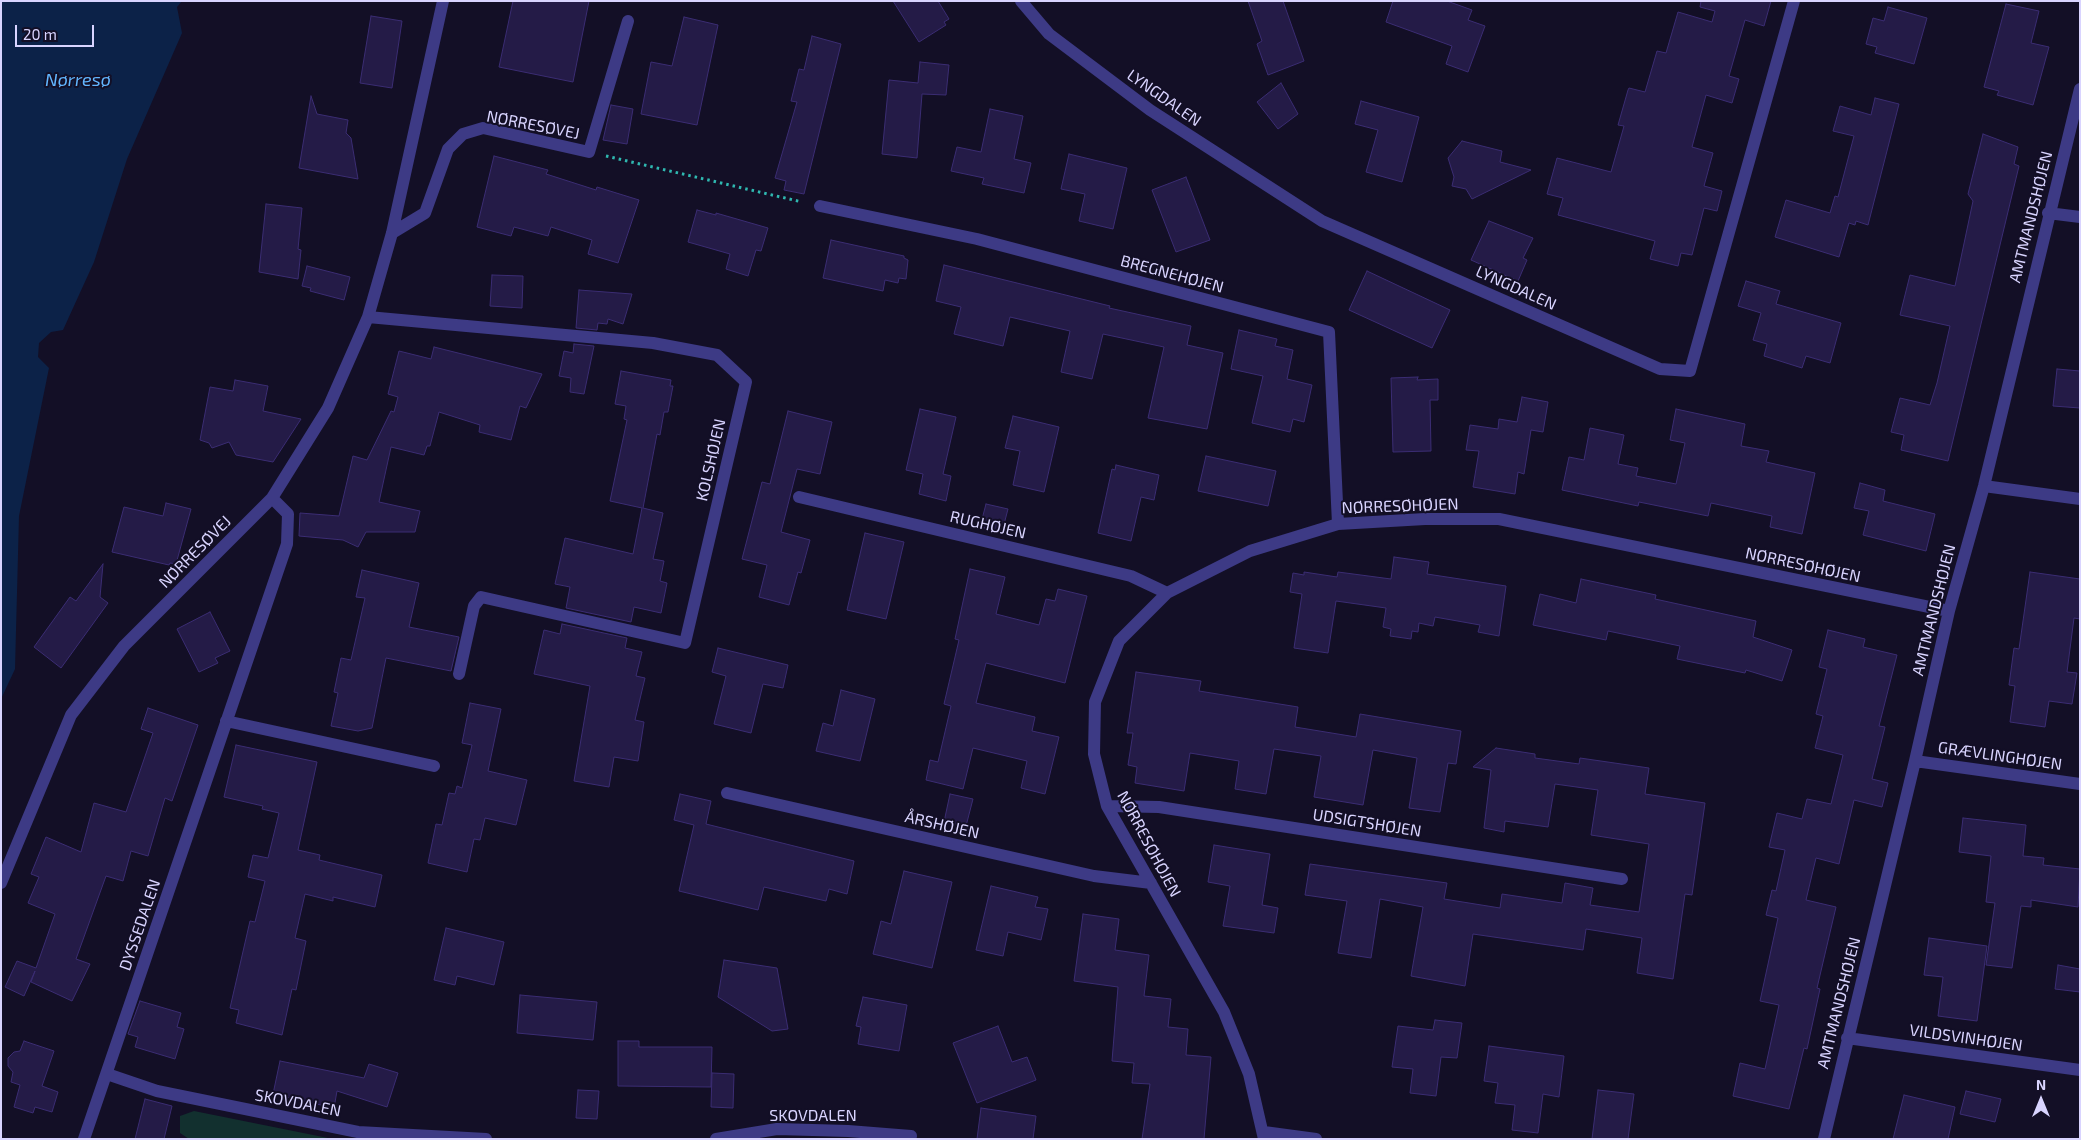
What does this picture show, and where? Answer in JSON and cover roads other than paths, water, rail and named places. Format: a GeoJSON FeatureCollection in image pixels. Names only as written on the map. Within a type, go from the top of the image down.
{"type":"FeatureCollection","features":[{"type":"Feature","properties":{"kind":"street","name":"NØRRESØVEJ"},"geometry":{"type":"LineString","coordinates":[[1,883],[71,715],[124,646],[272,498],[328,408],[368,317],[392,233],[443,1]]}},
{"type":"Feature","properties":{"kind":"street","name":"LYNGDALEN"},"geometry":{"type":"LineString","coordinates":[[1022,1],[1049,34],[1150,110],[1322,221],[1660,369],[1690,371],[1794,1]]}},
{"type":"Feature","properties":{"kind":"street","name":"NØRRESØVEJ"},"geometry":{"type":"LineString","coordinates":[[392,233],[425,213],[448,149],[464,134],[483,128],[588,152],[628,21]]}},
{"type":"Feature","properties":{"kind":"street","name":"AMTMANDSHØJEN"},"geometry":{"type":"LineString","coordinates":[[1824,1139],[1949,611],[1984,486],[2048,213],[2080,89]]}},
{"type":"Feature","properties":{"kind":"street","name":"BREGNEHØJEN"},"geometry":{"type":"LineString","coordinates":[[820,206],[977,239],[1328,332],[1338,524]]}},
{"type":"Feature","properties":{"kind":"street"},"geometry":{"type":"LineString","coordinates":[[2048,213],[2080,217]]}},
{"type":"Feature","properties":{"kind":"street","name":"KOLSHØJEN"},"geometry":{"type":"LineString","coordinates":[[368,317],[653,344],[718,355],[746,382],[685,643],[481,597],[474,606],[459,674]]}},
{"type":"Feature","properties":{"kind":"street"},"geometry":{"type":"LineString","coordinates":[[1984,486],[2080,499]]}},
{"type":"Feature","properties":{"kind":"street","name":"RUGHØJEN"},"geometry":{"type":"LineString","coordinates":[[799,497],[1131,576],[1167,593]]}},
{"type":"Feature","properties":{"kind":"street","name":"DYSSEDALEN"},"geometry":{"type":"LineString","coordinates":[[84,1139],[287,544],[288,514],[272,498]]}},
{"type":"Feature","properties":{"kind":"street","name":"NØRRESØHØJEN"},"geometry":{"type":"LineString","coordinates":[[1264,1135],[1249,1074],[1224,1012],[1107,806],[1094,754],[1095,702],[1119,641],[1167,593],[1250,550],[1338,524],[1425,519],[1499,519],[1949,611]]}},
{"type":"Feature","properties":{"kind":"street"},"geometry":{"type":"LineString","coordinates":[[226,721],[434,766]]}},
{"type":"Feature","properties":{"kind":"street","name":"GRÆVLINGHØJEN"},"geometry":{"type":"LineString","coordinates":[[1915,761],[2080,784]]}},
{"type":"Feature","properties":{"kind":"street","name":"ÅRSHØJEN"},"geometry":{"type":"LineString","coordinates":[[728,793],[1094,876],[1150,883]]}},
{"type":"Feature","properties":{"kind":"street","name":"UDSIGTSHØJEN"},"geometry":{"type":"LineString","coordinates":[[1107,806],[1159,807],[1622,879]]}},
{"type":"Feature","properties":{"kind":"street","name":"VILDSVINHØJEN"},"geometry":{"type":"LineString","coordinates":[[1847,1038],[2080,1070]]}},
{"type":"Feature","properties":{"kind":"street","name":"SKOVDALEN"},"geometry":{"type":"LineString","coordinates":[[107,1074],[157,1091],[358,1132],[486,1139]]}},
{"type":"Feature","properties":{"kind":"street","name":"SKOVDALEN"},"geometry":{"type":"LineString","coordinates":[[716,1139],[778,1130],[848,1131],[911,1136]]}},
{"type":"Feature","properties":{"kind":"street"},"geometry":{"type":"LineString","coordinates":[[1264,1135],[1316,1139]]}},
{"type":"Feature","properties":{"kind":"water","name":"Nørresø"},"geometry":{"type":"Polygon","coordinates":[[[1,1],[182,1],[177,7],[182,33],[127,159],[94,262],[63,330],[51,332],[39,343],[38,357],[49,368],[19,516],[15,669],[1,699],[1,1]]]}}]}
